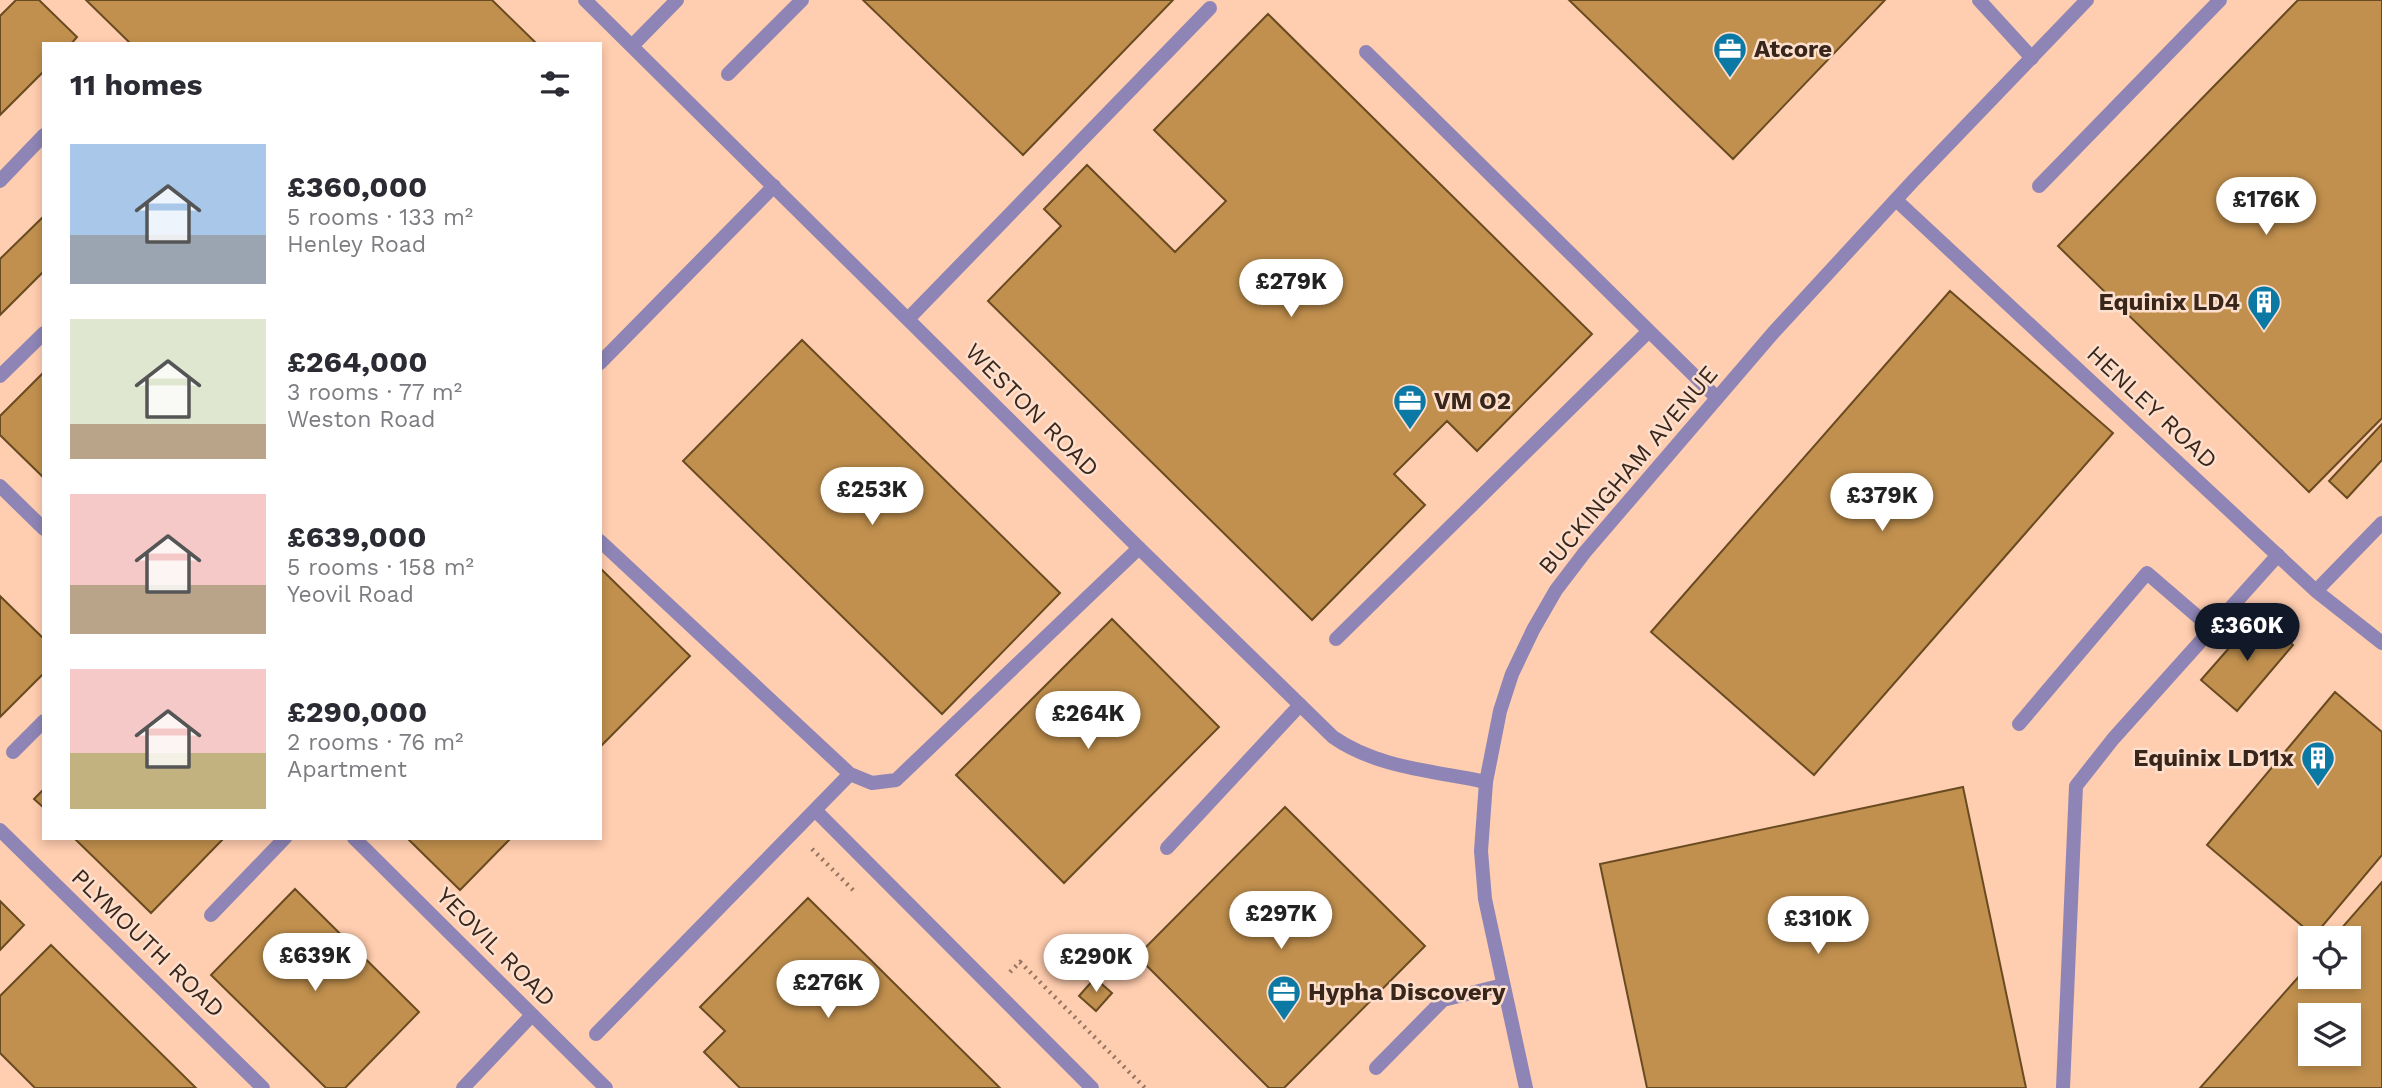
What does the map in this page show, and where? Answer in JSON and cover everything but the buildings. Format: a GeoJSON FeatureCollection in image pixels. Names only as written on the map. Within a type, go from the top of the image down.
{"type":"FeatureCollection","features":[{"type":"Feature","properties":{"kind":"street","name":"WESTON ROAD"},"geometry":{"type":"LineString","coordinates":[[585,0],[1334,737],[1352,750],[1371,758],[1486,782]]}},
{"type":"Feature","properties":{"kind":"street"},"geometry":{"type":"LineString","coordinates":[[632,46],[677,0]]}},
{"type":"Feature","properties":{"kind":"street"},"geometry":{"type":"LineString","coordinates":[[728,74],[802,0]]}},
{"type":"Feature","properties":{"kind":"street"},"geometry":{"type":"LineString","coordinates":[[1979,0],[2032,58]]}},
{"type":"Feature","properties":{"kind":"street","name":"BUCKINGHAM AVENUE"},"geometry":{"type":"LineString","coordinates":[[1526,1088],[1485,899],[1481,851],[1486,782],[1500,711],[1512,674],[1533,630],[1556,590],[1585,552],[1773,333],[2087,0]]}},
{"type":"Feature","properties":{"kind":"street"},"geometry":{"type":"LineString","coordinates":[[2039,186],[2220,0]]}},
{"type":"Feature","properties":{"kind":"street"},"geometry":{"type":"LineString","coordinates":[[908,318],[1210,8]]}},
{"type":"Feature","properties":{"kind":"street"},"geometry":{"type":"LineString","coordinates":[[1366,52],[1717,398]]}},
{"type":"Feature","properties":{"kind":"street"},"geometry":{"type":"LineString","coordinates":[[0,181],[42,137]]}},
{"type":"Feature","properties":{"kind":"street"},"geometry":{"type":"LineString","coordinates":[[602,361],[774,186]]}},
{"type":"Feature","properties":{"kind":"street","name":"HENLEY ROAD"},"geometry":{"type":"LineString","coordinates":[[1896,200],[2316,591],[2382,643]]}},
{"type":"Feature","properties":{"kind":"street"},"geometry":{"type":"LineString","coordinates":[[1336,639],[1649,331]]}},
{"type":"Feature","properties":{"kind":"street"},"geometry":{"type":"LineString","coordinates":[[0,376],[42,335]]}},
{"type":"Feature","properties":{"kind":"street"},"geometry":{"type":"LineString","coordinates":[[0,486],[42,527]]}},
{"type":"Feature","properties":{"kind":"street"},"geometry":{"type":"LineString","coordinates":[[2316,591],[2382,523]]}},
{"type":"Feature","properties":{"kind":"street"},"geometry":{"type":"LineString","coordinates":[[602,543],[850,774],[872,783],[896,780],[1139,548]]}},
{"type":"Feature","properties":{"kind":"street"},"geometry":{"type":"LineString","coordinates":[[2063,1088],[2076,786],[2113,739],[2278,555]]}},
{"type":"Feature","properties":{"kind":"street"},"geometry":{"type":"LineString","coordinates":[[2019,723],[2147,573],[2212,629]]}},
{"type":"Feature","properties":{"kind":"street"},"geometry":{"type":"LineString","coordinates":[[1167,848],[1300,705]]}},
{"type":"Feature","properties":{"kind":"street"},"geometry":{"type":"LineString","coordinates":[[13,752],[42,723]]}},
{"type":"Feature","properties":{"kind":"street"},"geometry":{"type":"LineString","coordinates":[[596,1034],[850,774]]}},
{"type":"Feature","properties":{"kind":"street"},"geometry":{"type":"LineString","coordinates":[[814,810],[1092,1088]]}},
{"type":"Feature","properties":{"kind":"street","name":"PLYMOUTH ROAD"},"geometry":{"type":"LineString","coordinates":[[0,830],[263,1088]]}},
{"type":"Feature","properties":{"kind":"street"},"geometry":{"type":"LineString","coordinates":[[211,915],[283,840]]}},
{"type":"Feature","properties":{"kind":"street","name":"YEOVIL ROAD"},"geometry":{"type":"LineString","coordinates":[[356,840],[606,1088]]}},
{"type":"Feature","properties":{"kind":"street"},"geometry":{"type":"LineString","coordinates":[[1376,1068],[1443,1000],[1503,985]]}},
{"type":"Feature","properties":{"kind":"street"},"geometry":{"type":"LineString","coordinates":[[463,1088],[532,1015]]}},
{"type":"Feature","properties":{"kind":"place","name":"Atcore"},"geometry":{"type":"Point","coordinates":[1730,79]}},
{"type":"Feature","properties":{"kind":"place","name":"Equinix LD4"},"geometry":{"type":"Point","coordinates":[2264,332]}},
{"type":"Feature","properties":{"kind":"place","name":"VM O2"},"geometry":{"type":"Point","coordinates":[1410,431]}},
{"type":"Feature","properties":{"kind":"place","name":"Equinix LD11x"},"geometry":{"type":"Point","coordinates":[2318,788]}},
{"type":"Feature","properties":{"kind":"place","name":"Hypha Discovery"},"geometry":{"type":"Point","coordinates":[1284,1022]}}]}
